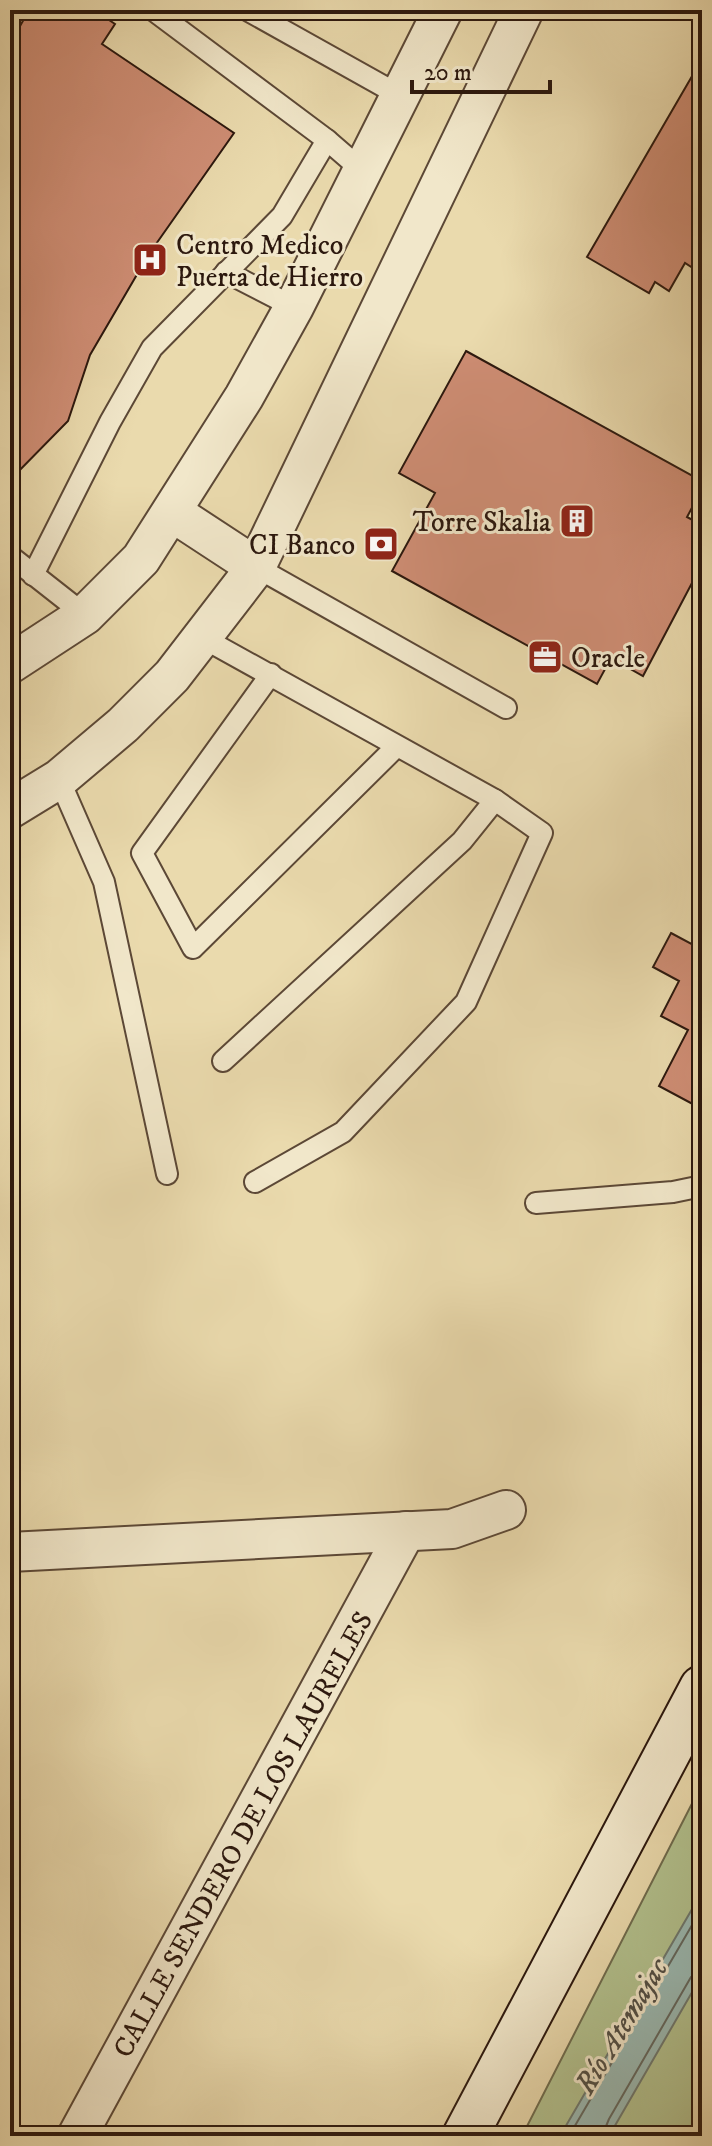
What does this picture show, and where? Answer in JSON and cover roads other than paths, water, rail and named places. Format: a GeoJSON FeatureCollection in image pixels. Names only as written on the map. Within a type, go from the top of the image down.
{"type":"FeatureCollection","features":[{"type":"Feature","properties":{"kind":"street"},"geometry":{"type":"LineString","coordinates":[[10,664],[85,615],[141,559],[244,397],[294,307],[443,10]]}},
{"type":"Feature","properties":{"kind":"street"},"geometry":{"type":"LineString","coordinates":[[10,809],[59,779],[123,725],[203,638],[256,567],[524,10]]}},
{"type":"Feature","properties":{"kind":"street"},"geometry":{"type":"LineString","coordinates":[[172,512],[256,567]]}},
{"type":"Feature","properties":{"kind":"street"},"geometry":{"type":"LineString","coordinates":[[10,1552],[452,1529],[506,1510]]}},
{"type":"Feature","properties":{"kind":"street","name":"CALLE SENDERO DE LOS LAURELES"},"geometry":{"type":"LineString","coordinates":[[77,2136],[406,1531]]}},
{"type":"Feature","properties":{"kind":"street"},"geometry":{"type":"LineString","coordinates":[[465,2136],[702,1688]]}},
{"type":"Feature","properties":{"kind":"lane"},"geometry":{"type":"LineString","coordinates":[[153,10],[327,140],[364,172]]}},
{"type":"Feature","properties":{"kind":"lane"},"geometry":{"type":"LineString","coordinates":[[247,10],[399,95]]}},
{"type":"Feature","properties":{"kind":"lane"},"geometry":{"type":"LineString","coordinates":[[33,575],[110,422],[152,348],[282,216],[327,140]]}},
{"type":"Feature","properties":{"kind":"lane"},"geometry":{"type":"LineString","coordinates":[[226,272],[294,307]]}},
{"type":"Feature","properties":{"kind":"lane"},"geometry":{"type":"LineString","coordinates":[[10,556],[85,615]]}},
{"type":"Feature","properties":{"kind":"lane"},"geometry":{"type":"LineString","coordinates":[[256,567],[506,708]]}},
{"type":"Feature","properties":{"kind":"lane"},"geometry":{"type":"LineString","coordinates":[[203,638],[495,800],[542,833],[466,1002],[343,1132],[255,1182]]}},
{"type":"Feature","properties":{"kind":"lane"},"geometry":{"type":"LineString","coordinates":[[271,674],[142,853],[193,948],[396,747]]}},
{"type":"Feature","properties":{"kind":"lane"},"geometry":{"type":"LineString","coordinates":[[59,779],[104,882],[167,1174]]}},
{"type":"Feature","properties":{"kind":"lane"},"geometry":{"type":"LineString","coordinates":[[223,1061],[462,841],[495,800]]}},
{"type":"Feature","properties":{"kind":"lane"},"geometry":{"type":"LineString","coordinates":[[536,1203],[673,1192],[702,1186]]}},
{"type":"Feature","properties":{"kind":"water"},"geometry":{"type":"Polygon","coordinates":[[[702,1892],[702,1975],[609,2136],[560,2136],[702,1892]]]}},
{"type":"Feature","properties":{"kind":"place","name":"Centro Medico Puerta de Hierro"},"geometry":{"type":"Point","coordinates":[150,260]}},
{"type":"Feature","properties":{"kind":"place","name":"Torre Skalia"},"geometry":{"type":"Point","coordinates":[577,521]}},
{"type":"Feature","properties":{"kind":"place","name":"CI Banco"},"geometry":{"type":"Point","coordinates":[381,544]}},
{"type":"Feature","properties":{"kind":"place","name":"Oracle"},"geometry":{"type":"Point","coordinates":[545,657]}},
{"type":"Feature","properties":{"kind":"water label","name":"Río Atemajac"},"geometry":{"type":"Point","coordinates":[621,2026]}}]}
